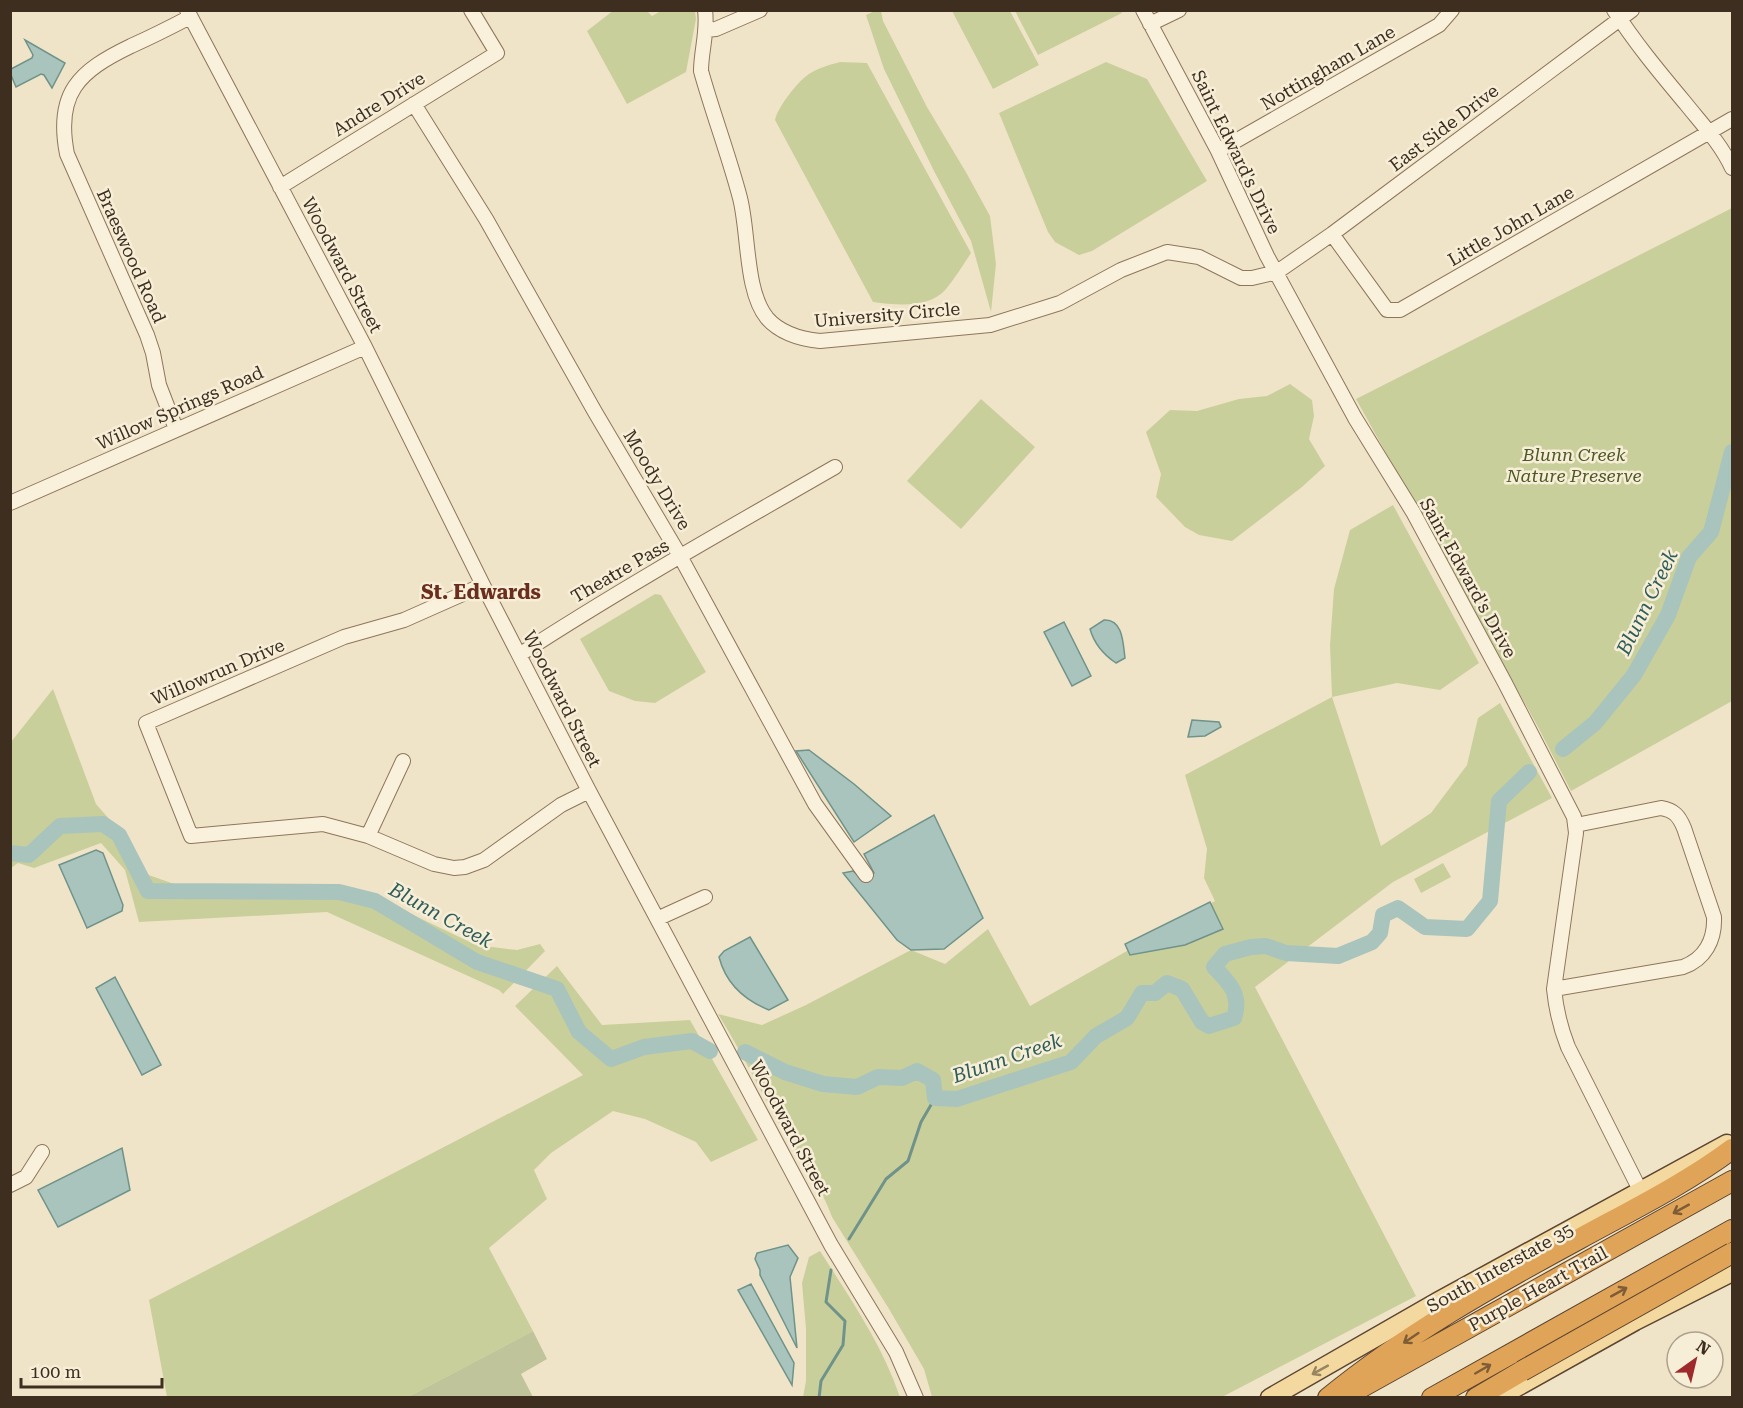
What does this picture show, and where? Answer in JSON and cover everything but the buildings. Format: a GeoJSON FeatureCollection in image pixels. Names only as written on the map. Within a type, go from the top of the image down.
{"type":"FeatureCollection","features":[{"type":"Feature","properties":{"kind":"highway"},"geometry":{"type":"LineString","coordinates":[[1328,1398],[1360,1371],[1436,1321],[1527,1267],[1657,1196],[1732,1149]]}},
{"type":"Feature","properties":{"kind":"highway","name":"Purple Heart Trail"},"geometry":{"type":"LineString","coordinates":[[1343,1398],[1732,1181]]}},
{"type":"Feature","properties":{"kind":"highway"},"geometry":{"type":"LineString","coordinates":[[1432,1398],[1732,1230]]}},
{"type":"Feature","properties":{"kind":"highway"},"geometry":{"type":"LineString","coordinates":[[1476,1398],[1732,1253]]}},
{"type":"Feature","properties":{"kind":"highway"},"geometry":{"type":"LineString","coordinates":[[1550,1331],[1596,1321],[1702,1277],[1732,1262]]}},
{"type":"Feature","properties":{"kind":"main road","name":"South Interstate 35"},"geometry":{"type":"LineString","coordinates":[[1270,1398],[1640,1190],[1732,1141]]}},
{"type":"Feature","properties":{"kind":"main road"},"geometry":{"type":"LineString","coordinates":[[1497,1398],[1635,1321],[1732,1272]]}},
{"type":"Feature","properties":{"kind":"street","name":"Andre Drive"},"geometry":{"type":"LineString","coordinates":[[280,187],[497,53],[471,10]]}},
{"type":"Feature","properties":{"kind":"street","name":"University Circle"},"geometry":{"type":"LineString","coordinates":[[705,10],[706,30],[700,71],[740,200],[756,300],[768,318],[780,329],[793,336],[804,340],[820,341],[990,325],[1060,303],[1121,270],[1167,252],[1199,257],[1241,278],[1252,278],[1277,272]]}},
{"type":"Feature","properties":{"kind":"street"},"geometry":{"type":"LineString","coordinates":[[706,30],[716,29],[760,10]]}},
{"type":"Feature","properties":{"kind":"street","name":"Saint Edward's Drive"},"geometry":{"type":"LineString","coordinates":[[1143,10],[1218,151],[1267,256],[1355,418],[1424,532],[1548,765],[1576,825]]}},
{"type":"Feature","properties":{"kind":"street"},"geometry":{"type":"LineString","coordinates":[[1150,24],[1179,10]]}},
{"type":"Feature","properties":{"kind":"street","name":"Nottingham Lane"},"geometry":{"type":"LineString","coordinates":[[1218,151],[1439,25],[1452,10]]}},
{"type":"Feature","properties":{"kind":"street","name":"East Side Drive"},"geometry":{"type":"LineString","coordinates":[[1277,272],[1332,234],[1617,15],[1632,10]]}},
{"type":"Feature","properties":{"kind":"street","name":"Braeswood Road"},"geometry":{"type":"LineString","coordinates":[[176,429],[159,386],[147,335],[66,154],[62,133],[68,98],[80,79],[91,68],[188,14]]}},
{"type":"Feature","properties":{"kind":"street","name":"Woodward Street"},"geometry":{"type":"LineString","coordinates":[[188,14],[364,346],[589,791],[659,918],[831,1245],[896,1352],[916,1398]]}},
{"type":"Feature","properties":{"kind":"street"},"geometry":{"type":"LineString","coordinates":[[1617,15],[1710,133],[1726,155],[1732,168]]}},
{"type":"Feature","properties":{"kind":"street","name":"Moody Drive"},"geometry":{"type":"LineString","coordinates":[[414,104],[486,219],[595,412],[681,556],[815,804],[866,875]]}},
{"type":"Feature","properties":{"kind":"street","name":"Little John Lane"},"geometry":{"type":"LineString","coordinates":[[1332,234],[1387,310],[1400,310],[1732,119]]}},
{"type":"Feature","properties":{"kind":"street","name":"Willow Springs Road"},"geometry":{"type":"LineString","coordinates":[[10,502],[364,346]]}},
{"type":"Feature","properties":{"kind":"street","name":"Theatre Pass"},"geometry":{"type":"LineString","coordinates":[[519,655],[589,609],[836,466]]}},
{"type":"Feature","properties":{"kind":"street","name":"Willowrun Drive"},"geometry":{"type":"LineString","coordinates":[[483,585],[404,620],[344,637],[146,723],[191,836],[323,824],[368,836],[434,864],[454,868],[465,867],[484,860],[561,805],[589,791]]}},
{"type":"Feature","properties":{"kind":"street"},"geometry":{"type":"LineString","coordinates":[[368,836],[403,761]]}},
{"type":"Feature","properties":{"kind":"street"},"geometry":{"type":"LineString","coordinates":[[1554,989],[1692,964],[1703,955],[1714,927],[1714,917],[1684,828],[1674,812],[1661,808],[1576,825],[1554,989],[1560,1026],[1568,1047],[1640,1190]]}},
{"type":"Feature","properties":{"kind":"street"},"geometry":{"type":"LineString","coordinates":[[659,918],[705,897]]}},
{"type":"Feature","properties":{"kind":"street"},"geometry":{"type":"LineString","coordinates":[[10,1185],[26,1177],[42,1152]]}},
{"type":"Feature","properties":{"kind":"green space"},"geometry":{"type":"Polygon","coordinates":[[[614,10],[647,11],[652,16],[661,11],[695,11],[696,19],[686,72],[627,104],[587,31],[614,10]]]}},
{"type":"Feature","properties":{"kind":"green space"},"geometry":{"type":"Polygon","coordinates":[[[877,10],[881,11],[883,21],[927,107],[990,216],[996,264],[991,312],[971,241],[884,69],[866,15],[877,10]]]}},
{"type":"Feature","properties":{"kind":"green space"},"geometry":{"type":"Polygon","coordinates":[[[952,11],[1010,11],[1039,65],[993,89],[952,11]]]}},
{"type":"Feature","properties":{"kind":"green space"},"geometry":{"type":"Polygon","coordinates":[[[1015,11],[1121,11],[1122,13],[1038,55],[1015,11]]]}},
{"type":"Feature","properties":{"kind":"green space"},"geometry":{"type":"Polygon","coordinates":[[[840,62],[867,63],[971,253],[946,289],[931,300],[912,304],[873,302],[775,120],[784,102],[804,78],[820,68],[840,62]]]}},
{"type":"Feature","properties":{"kind":"green space"},"geometry":{"type":"Polygon","coordinates":[[[1106,62],[1147,79],[1207,181],[1092,251],[1079,255],[1055,242],[1048,232],[999,113],[1106,62]]]}},
{"type":"Feature","properties":{"kind":"green space","name":"Blunn Creek Nature Preserve"},"geometry":{"type":"Polygon","coordinates":[[[1732,208],[1732,701],[1571,791],[1538,727],[1356,399],[1732,208]]]}},
{"type":"Feature","properties":{"kind":"green space"},"geometry":{"type":"Polygon","coordinates":[[[1290,384],[1312,400],[1314,416],[1309,439],[1325,466],[1302,487],[1232,541],[1199,535],[1185,527],[1156,497],[1161,474],[1146,432],[1170,410],[1197,411],[1239,399],[1267,396],[1290,384]]]}},
{"type":"Feature","properties":{"kind":"green space"},"geometry":{"type":"Polygon","coordinates":[[[981,399],[1035,447],[961,529],[907,481],[981,399]]]}},
{"type":"Feature","properties":{"kind":"green space"},"geometry":{"type":"Polygon","coordinates":[[[1393,505],[1479,663],[1440,690],[1397,683],[1332,697],[1330,645],[1334,589],[1350,530],[1393,505]]]}},
{"type":"Feature","properties":{"kind":"green space"},"geometry":{"type":"Polygon","coordinates":[[[655,594],[661,595],[706,672],[655,703],[635,701],[609,691],[580,639],[655,594]]]}},
{"type":"Feature","properties":{"kind":"green space"},"geometry":{"type":"Polygon","coordinates":[[[53,689],[96,804],[124,836],[143,873],[177,885],[332,888],[378,898],[476,945],[517,950],[540,944],[545,951],[503,994],[499,990],[327,912],[139,922],[125,870],[101,843],[34,868],[18,863],[11,868],[11,742],[53,689]]]}},
{"type":"Feature","properties":{"kind":"green space"},"geometry":{"type":"Polygon","coordinates":[[[1332,697],[1381,846],[1431,813],[1467,765],[1478,718],[1500,703],[1552,798],[1393,882],[1255,987],[1416,1296],[1222,1397],[932,1397],[924,1369],[832,1217],[816,1184],[718,1014],[762,1025],[806,1005],[911,950],[945,964],[988,929],[1030,1006],[1215,901],[1204,878],[1207,849],[1185,775],[1332,697]]]}},
{"type":"Feature","properties":{"kind":"green space"},"geometry":{"type":"Polygon","coordinates":[[[1443,863],[1451,877],[1421,893],[1414,879],[1443,863]]]}},
{"type":"Feature","properties":{"kind":"green space"},"geometry":{"type":"Polygon","coordinates":[[[557,966],[602,1025],[690,1020],[758,1140],[711,1162],[696,1142],[645,1119],[613,1111],[551,1153],[534,1170],[547,1199],[489,1248],[533,1331],[408,1397],[167,1397],[149,1300],[583,1075],[515,1006],[557,966]]]}},
{"type":"Feature","properties":{"kind":"green space"},"geometry":{"type":"Polygon","coordinates":[[[820,1251],[875,1340],[900,1397],[803,1397],[806,1381],[806,1329],[802,1283],[809,1257],[820,1251]]]}},
{"type":"Feature","properties":{"kind":"green space"},"geometry":{"type":"Polygon","coordinates":[[[533,1331],[547,1359],[521,1374],[533,1397],[408,1397],[533,1331]]]}},
{"type":"Feature","properties":{"kind":"water"},"geometry":{"type":"Polygon","coordinates":[[[25,40],[65,63],[52,88],[41,74],[16,87],[11,69],[32,58],[33,55],[25,40]]]}},
{"type":"Feature","properties":{"kind":"water"},"geometry":{"type":"Polygon","coordinates":[[[1104,620],[1115,623],[1121,633],[1125,658],[1116,663],[1100,648],[1090,629],[1104,620]]]}},
{"type":"Feature","properties":{"kind":"water"},"geometry":{"type":"Polygon","coordinates":[[[1064,622],[1091,676],[1072,686],[1044,632],[1064,622]]]}},
{"type":"Feature","properties":{"kind":"water"},"geometry":{"type":"Polygon","coordinates":[[[1192,720],[1219,722],[1221,727],[1205,736],[1188,737],[1192,720]]]}},
{"type":"Feature","properties":{"kind":"water"},"geometry":{"type":"Polygon","coordinates":[[[809,750],[891,816],[854,842],[796,751],[809,750]]]}},
{"type":"Feature","properties":{"kind":"water"},"geometry":{"type":"Polygon","coordinates":[[[934,815],[983,918],[944,949],[911,950],[897,940],[843,873],[853,871],[865,881],[874,873],[864,854],[934,815]]]}},
{"type":"Feature","properties":{"kind":"water"},"geometry":{"type":"Polygon","coordinates":[[[96,850],[103,853],[123,905],[122,911],[87,928],[59,865],[96,850]]]}},
{"type":"Feature","properties":{"kind":"water"},"geometry":{"type":"Polygon","coordinates":[[[1210,902],[1223,929],[1185,945],[1130,955],[1125,944],[1210,902]]]}},
{"type":"Feature","properties":{"kind":"water"},"geometry":{"type":"Polygon","coordinates":[[[750,937],[788,1000],[769,1010],[737,990],[726,975],[719,957],[724,951],[750,937]]]}},
{"type":"Feature","properties":{"kind":"water"},"geometry":{"type":"Polygon","coordinates":[[[115,977],[161,1065],[142,1075],[96,988],[115,977]]]}},
{"type":"Feature","properties":{"kind":"water"},"geometry":{"type":"Polygon","coordinates":[[[122,1148],[130,1190],[58,1227],[38,1190],[122,1148]]]}},
{"type":"Feature","properties":{"kind":"water"},"geometry":{"type":"Polygon","coordinates":[[[788,1245],[798,1258],[790,1277],[797,1348],[760,1275],[755,1259],[757,1253],[788,1245]]]}},
{"type":"Feature","properties":{"kind":"water"},"geometry":{"type":"Polygon","coordinates":[[[751,1284],[794,1363],[792,1385],[738,1290],[751,1284]]]}},
{"type":"Feature","properties":{"kind":"waterway","name":"Blunn Creek"},"geometry":{"type":"LineString","coordinates":[[1563,749],[1595,723],[1634,675],[1668,615],[1689,557],[1711,532],[1732,452]]}},
{"type":"Feature","properties":{"kind":"waterway","name":"Blunn Creek"},"geometry":{"type":"LineString","coordinates":[[745,1052],[785,1072],[823,1084],[857,1087],[878,1077],[902,1078],[917,1071],[933,1080],[935,1098],[957,1099],[1071,1062],[1096,1036],[1127,1018],[1142,993],[1155,993],[1167,983],[1182,989],[1202,1022],[1209,1026],[1234,1018],[1236,1002],[1233,990],[1214,967],[1225,954],[1251,947],[1266,946],[1286,953],[1338,956],[1372,942],[1380,933],[1383,915],[1398,908],[1425,927],[1467,929],[1490,901],[1499,801],[1529,772]]}},
{"type":"Feature","properties":{"kind":"waterway","name":"Blunn Creek"},"geometry":{"type":"LineString","coordinates":[[10,853],[29,855],[60,826],[103,824],[119,835],[148,891],[339,892],[375,901],[477,962],[557,989],[579,1032],[611,1059],[644,1047],[692,1041],[710,1051]]}},
{"type":"Feature","properties":{"kind":"waterway"},"geometry":{"type":"LineString","coordinates":[[849,1239],[886,1179],[908,1161],[921,1122],[935,1098]]}},
{"type":"Feature","properties":{"kind":"waterway"},"geometry":{"type":"LineString","coordinates":[[819,1398],[821,1381],[843,1345],[845,1321],[826,1302],[831,1270]]}},
{"type":"Feature","properties":{"kind":"district","name":"St. Edwards"},"geometry":{"type":"Point","coordinates":[481,592]}}]}
